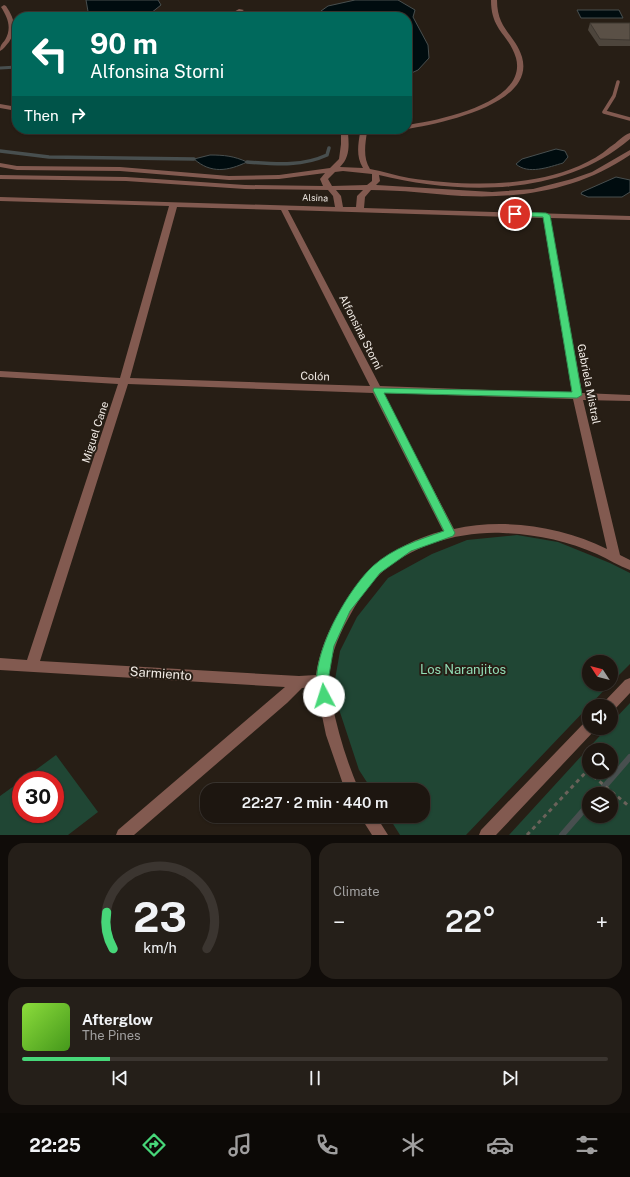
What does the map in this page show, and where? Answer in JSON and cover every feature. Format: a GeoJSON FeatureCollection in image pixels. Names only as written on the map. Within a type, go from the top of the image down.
{"type":"FeatureCollection","features":[{"type":"Feature","properties":{"kind":"street"},"geometry":{"type":"LineString","coordinates":[[412,126],[432,123],[474,111],[490,104],[511,88],[519,72],[521,64],[516,49],[496,19],[494,0]]}},
{"type":"Feature","properties":{"kind":"street"},"geometry":{"type":"LineString","coordinates":[[4,7],[11,16],[12,20]]}},
{"type":"Feature","properties":{"kind":"street"},"geometry":{"type":"LineString","coordinates":[[237,12],[241,10]]}},
{"type":"Feature","properties":{"kind":"street"},"geometry":{"type":"LineString","coordinates":[[0,49],[8,38],[12,27]]}},
{"type":"Feature","properties":{"kind":"street"},"geometry":{"type":"LineString","coordinates":[[0,97],[12,106]]}},
{"type":"Feature","properties":{"kind":"street"},"geometry":{"type":"LineString","coordinates":[[0,106],[12,108]]}},
{"type":"Feature","properties":{"kind":"street"},"geometry":{"type":"LineString","coordinates":[[339,209],[337,196],[325,183],[324,179],[331,170],[343,160],[345,144],[344,134]]}},
{"type":"Feature","properties":{"kind":"street"},"geometry":{"type":"LineString","coordinates":[[360,210],[359,200],[366,188],[376,181],[372,171],[361,160],[360,148],[364,134]]}},
{"type":"Feature","properties":{"kind":"street"},"geometry":{"type":"LineString","coordinates":[[0,165],[17,168],[120,169],[229,178],[279,177],[331,170],[372,171],[408,180],[457,184],[527,181],[577,169],[600,158],[630,135]]}},
{"type":"Feature","properties":{"kind":"street"},"geometry":{"type":"LineString","coordinates":[[0,177],[126,179],[245,187],[387,188],[493,195],[533,191],[571,182],[612,164],[630,152]]}},
{"type":"Feature","properties":{"kind":"street","name":"Alsina"},"geometry":{"type":"LineString","coordinates":[[0,199],[630,218]]}},
{"type":"Feature","properties":{"kind":"street","name":"Miguel Cane"},"geometry":{"type":"LineString","coordinates":[[32,665],[124,381],[174,204]]}},
{"type":"Feature","properties":{"kind":"street","name":"Alfonsina Storni"},"geometry":{"type":"LineString","coordinates":[[283,207],[450,533]]}},
{"type":"Feature","properties":{"kind":"street","name":"Gabriela Mistral"},"geometry":{"type":"LineString","coordinates":[[546,215],[577,395],[615,557]]}},
{"type":"Feature","properties":{"kind":"street","name":"Colón"},"geometry":{"type":"LineString","coordinates":[[0,374],[124,381],[577,395],[630,398]]}},
{"type":"Feature","properties":{"kind":"street"},"geometry":{"type":"LineString","coordinates":[[349,783],[341,764],[329,726],[322,681],[329,646],[346,608],[377,570],[407,548],[450,533],[492,527],[525,529],[581,542],[615,557],[630,566]]}},
{"type":"Feature","properties":{"kind":"street","name":"Sarmiento"},"geometry":{"type":"LineString","coordinates":[[0,664],[299,682],[322,681]]}},
{"type":"Feature","properties":{"kind":"street"},"geometry":{"type":"LineString","coordinates":[[123,835],[282,700],[299,682]]}},
{"type":"Feature","properties":{"kind":"street"},"geometry":{"type":"LineString","coordinates":[[616,699],[630,684]]}},
{"type":"Feature","properties":{"kind":"street"},"geometry":{"type":"LineString","coordinates":[[486,835],[582,734]]}},
{"type":"Feature","properties":{"kind":"street"},"geometry":{"type":"LineString","coordinates":[[372,823],[381,835]]}},
{"type":"Feature","properties":{"kind":"lane"},"geometry":{"type":"LineString","coordinates":[[618,82],[614,96],[604,112],[630,119]]}},
{"type":"Feature","properties":{"kind":"path"},"geometry":{"type":"LineString","coordinates":[[527,835],[586,771],[630,807]]}},
{"type":"Feature","properties":{"kind":"green space","name":"Los Naranjitos"},"geometry":{"type":"Polygon","coordinates":[[[517,535],[558,542],[610,563],[630,573],[630,664],[618,676],[618,655],[582,655],[582,691],[603,691],[596,699],[582,699],[582,713],[466,835],[400,835],[392,823],[430,823],[430,783],[367,783],[359,770],[333,691],[340,651],[357,617],[388,578],[432,554],[467,540],[517,535]]]}},
{"type":"Feature","properties":{"kind":"green space"},"geometry":{"type":"Polygon","coordinates":[[[630,703],[630,835],[509,835],[582,755],[582,779],[618,779],[618,743],[593,743],[601,735],[618,735],[618,716],[630,703]]]}},
{"type":"Feature","properties":{"kind":"green space"},"geometry":{"type":"Polygon","coordinates":[[[56,755],[98,812],[68,835],[0,835],[0,796],[12,787],[12,823],[64,823],[64,771],[34,771],[56,755]]]}},
{"type":"Feature","properties":{"kind":"shaded area"},"geometry":{"type":"Polygon","coordinates":[[[86,0],[158,0],[161,5],[152,12],[88,12],[86,0]]]}},
{"type":"Feature","properties":{"kind":"shaded area"},"geometry":{"type":"Polygon","coordinates":[[[355,0],[398,0],[415,10],[413,17],[428,45],[429,58],[418,70],[412,73],[412,12],[321,12],[328,6],[355,0]]]}},
{"type":"Feature","properties":{"kind":"shaded area"},"geometry":{"type":"Polygon","coordinates":[[[577,10],[619,10],[623,18],[581,18],[577,10]]]}},
{"type":"Feature","properties":{"kind":"shaded area"},"geometry":{"type":"Polygon","coordinates":[[[556,149],[565,151],[568,157],[563,163],[532,170],[516,164],[522,159],[556,149]]]}},
{"type":"Feature","properties":{"kind":"shaded area"},"geometry":{"type":"Polygon","coordinates":[[[210,155],[229,156],[247,162],[220,170],[207,167],[194,159],[210,155]]]}},
{"type":"Feature","properties":{"kind":"shaded area"},"geometry":{"type":"Polygon","coordinates":[[[616,177],[630,180],[630,192],[622,197],[588,197],[581,194],[582,192],[616,177]]]}},
{"type":"Feature","properties":{"kind":"building"},"geometry":{"type":"Polygon","coordinates":[[[590,23],[630,23],[630,40],[600,39],[590,23]]]}},
{"type":"Feature","properties":{"kind":"waterway"},"geometry":{"type":"LineString","coordinates":[[0,68],[12,67]]}},
{"type":"Feature","properties":{"kind":"waterway"},"geometry":{"type":"LineString","coordinates":[[247,162],[298,163],[327,155],[329,148]]}},
{"type":"Feature","properties":{"kind":"waterway"},"geometry":{"type":"LineString","coordinates":[[0,151],[49,157],[194,159]]}},
{"type":"Feature","properties":{"kind":"waterway"},"geometry":{"type":"LineString","coordinates":[[604,787],[630,757]]}},
{"type":"Feature","properties":{"kind":"waterway"},"geometry":{"type":"LineString","coordinates":[[562,835],[582,812]]}},
{"type":"Feature","properties":{"kind":"route"},"geometry":{"type":"LineString","coordinates":[[324,696],[322,681],[329,646],[346,608],[377,570],[407,548],[450,533],[378,390],[577,395],[546,215],[515,214]]}}]}
